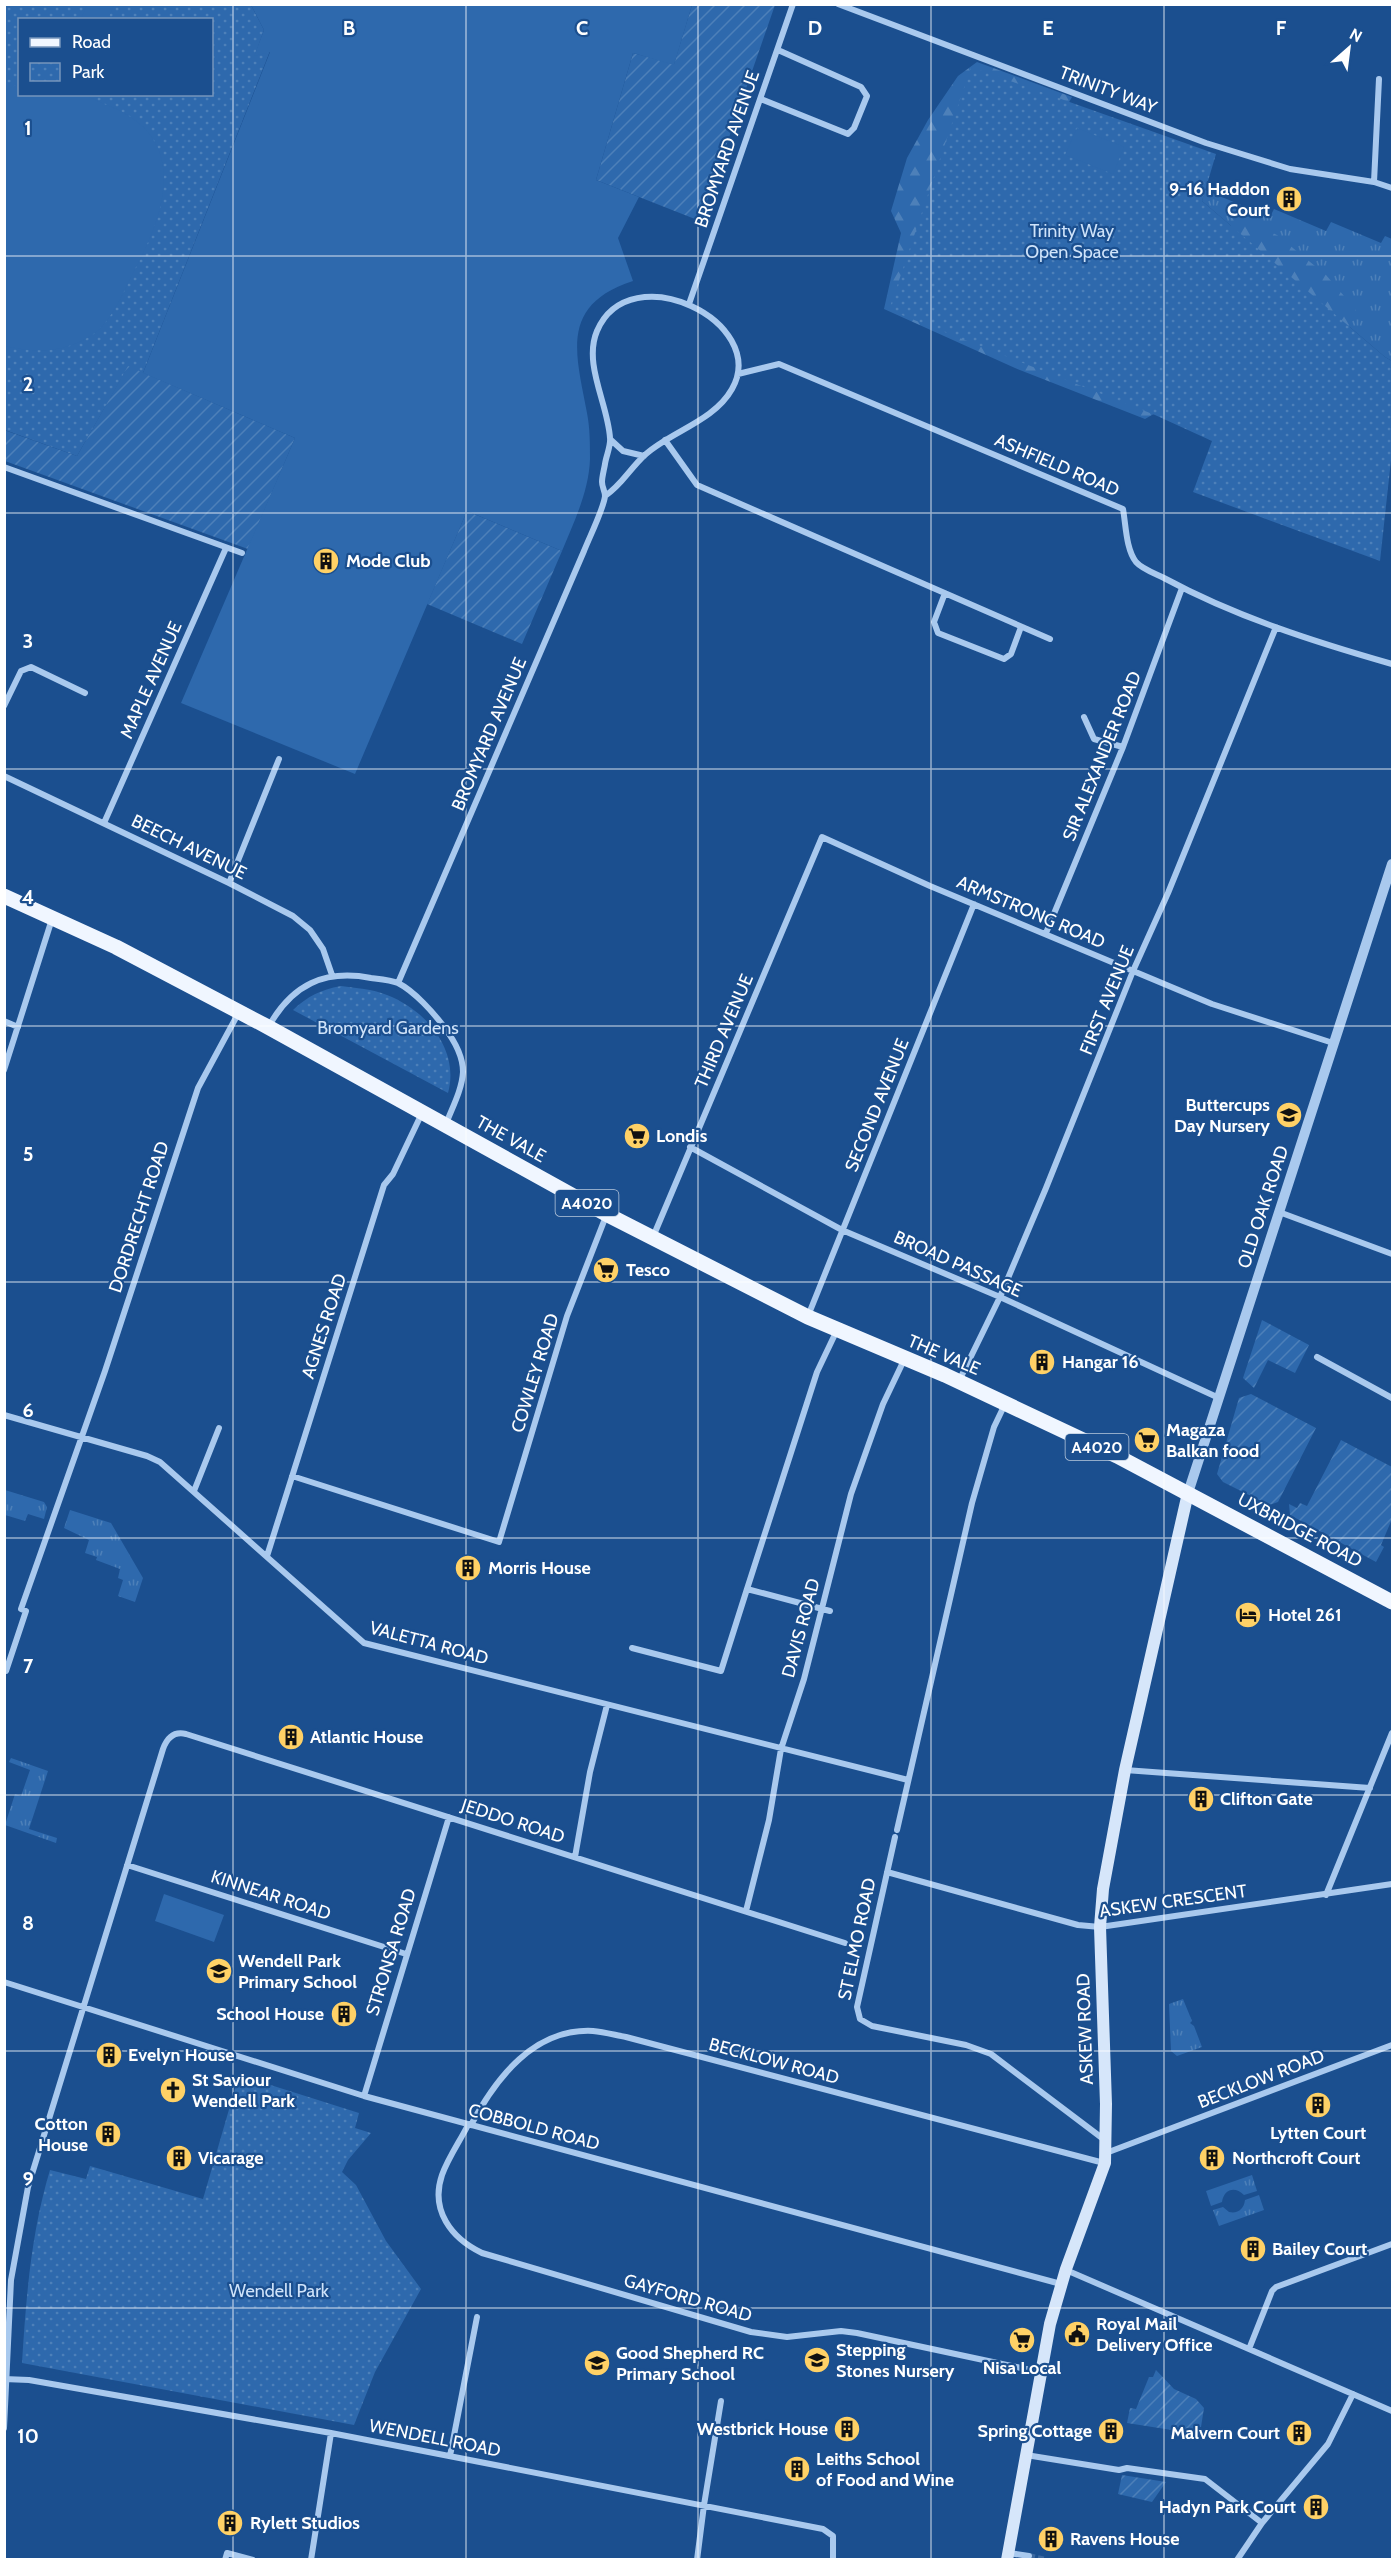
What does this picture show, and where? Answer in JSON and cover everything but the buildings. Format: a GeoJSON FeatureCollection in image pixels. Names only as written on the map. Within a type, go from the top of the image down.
{"type":"FeatureCollection","features":[{"type":"Feature","properties":{"kind":"main road","name":"THE VALE"},"geometry":{"type":"LineString","coordinates":[[4,896],[116,946],[446,1124],[606,1214],[808,1317],[1005,1403]]}},
{"type":"Feature","properties":{"kind":"main road","name":"A4020"},"geometry":{"type":"LineString","coordinates":[[1005,1403],[1188,1493]]}},
{"type":"Feature","properties":{"kind":"main road","name":"UXBRIDGE ROAD"},"geometry":{"type":"LineString","coordinates":[[1188,1493],[1392,1602]]}},
{"type":"Feature","properties":{"kind":"main road","name":"ASKEW ROAD"},"geometry":{"type":"LineString","coordinates":[[1008,2556],[1040,2372],[1061,2284],[1106,2152],[1100,1927],[1103,1888],[1125,1770],[1188,1493]]}},
{"type":"Feature","properties":{"kind":"street","name":"BROMYARD AVENUE"},"geometry":{"type":"LineString","coordinates":[[689,304],[793,4]]}},
{"type":"Feature","properties":{"kind":"street","name":"TRINITY WAY"},"geometry":{"type":"LineString","coordinates":[[838,4],[1206,143],[1290,169],[1374,182],[1392,188]]}},
{"type":"Feature","properties":{"kind":"street"},"geometry":{"type":"LineString","coordinates":[[761,99],[848,134],[854,128],[867,96],[861,87],[778,50]]}},
{"type":"Feature","properties":{"kind":"street"},"geometry":{"type":"LineString","coordinates":[[1374,182],[1378,79]]}},
{"type":"Feature","properties":{"kind":"street","name":"BROMYARD AVENUE"},"geometry":{"type":"LineString","coordinates":[[398,983],[584,551],[605,496],[602,482],[611,440],[596,373],[594,349],[597,332],[605,319],[620,306],[642,296],[667,297],[689,304],[712,319],[730,337],[736,352],[738,374],[732,390],[703,418],[665,440],[644,456],[618,488],[605,496]]}},
{"type":"Feature","properties":{"kind":"street","name":"ASHFIELD ROAD"},"geometry":{"type":"LineString","coordinates":[[738,374],[779,364],[1123,509],[1129,547],[1137,564],[1182,588],[1276,627],[1392,664]]}},
{"type":"Feature","properties":{"kind":"street"},"geometry":{"type":"LineString","coordinates":[[611,440],[623,451],[644,456]]}},
{"type":"Feature","properties":{"kind":"street"},"geometry":{"type":"LineString","coordinates":[[665,440],[697,485],[1050,639]]}},
{"type":"Feature","properties":{"kind":"street"},"geometry":{"type":"LineString","coordinates":[[4,467],[242,553]]}},
{"type":"Feature","properties":{"kind":"street","name":"MAPLE AVENUE"},"geometry":{"type":"LineString","coordinates":[[104,823],[226,548]]}},
{"type":"Feature","properties":{"kind":"street","name":"SIR ALEXANDER ROAD"},"geometry":{"type":"LineString","coordinates":[[1046,933],[1123,747],[1182,588]]}},
{"type":"Feature","properties":{"kind":"street"},"geometry":{"type":"LineString","coordinates":[[945,593],[934,622],[938,633],[1004,659],[1011,654],[1021,627]]}},
{"type":"Feature","properties":{"kind":"street","name":"FIRST AVENUE"},"geometry":{"type":"LineString","coordinates":[[958,1381],[1000,1297],[1276,627]]}},
{"type":"Feature","properties":{"kind":"street"},"geometry":{"type":"LineString","coordinates":[[4,706],[21,671],[30,667],[85,693]]}},
{"type":"Feature","properties":{"kind":"street"},"geometry":{"type":"LineString","coordinates":[[1084,717],[1094,739],[1123,747]]}},
{"type":"Feature","properties":{"kind":"street"},"geometry":{"type":"LineString","coordinates":[[230,883],[279,759]]}},
{"type":"Feature","properties":{"kind":"street","name":"BEECH AVENUE"},"geometry":{"type":"LineString","coordinates":[[4,776],[230,883],[293,916],[310,930],[323,949],[332,975]]}},
{"type":"Feature","properties":{"kind":"street","name":"ARMSTRONG ROAD"},"geometry":{"type":"LineString","coordinates":[[822,837],[1212,1004],[1333,1042]]}},
{"type":"Feature","properties":{"kind":"street","name":"THIRD AVENUE"},"geometry":{"type":"LineString","coordinates":[[652,1237],[822,837]]}},
{"type":"Feature","properties":{"kind":"street","name":"OLD OAK ROAD"},"geometry":{"type":"LineString","coordinates":[[1188,1493],[1392,864]]}},
{"type":"Feature","properties":{"kind":"street","name":"SECOND AVENUE"},"geometry":{"type":"LineString","coordinates":[[808,1317],[974,904]]}},
{"type":"Feature","properties":{"kind":"street"},"geometry":{"type":"LineString","coordinates":[[4,1070],[52,917]]}},
{"type":"Feature","properties":{"kind":"street"},"geometry":{"type":"LineString","coordinates":[[268,1027],[280,1005],[306,985],[332,975],[364,977],[398,983],[434,1012],[456,1043],[463,1072],[458,1095],[446,1124]]}},
{"type":"Feature","properties":{"kind":"street","name":"DORDRECHT ROAD"},"geometry":{"type":"LineString","coordinates":[[6,1671],[26,1611],[21,1609],[83,1438],[198,1088],[240,1012]]}},
{"type":"Feature","properties":{"kind":"street"},"geometry":{"type":"LineString","coordinates":[[4,1021],[18,1027]]}},
{"type":"Feature","properties":{"kind":"street","name":"AGNES ROAD"},"geometry":{"type":"LineString","coordinates":[[267,1556],[384,1185],[393,1174],[422,1112]]}},
{"type":"Feature","properties":{"kind":"street","name":"BROAD PASSAGE"},"geometry":{"type":"LineString","coordinates":[[690,1147],[842,1230],[1000,1297],[1219,1398]]}},
{"type":"Feature","properties":{"kind":"street"},"geometry":{"type":"LineString","coordinates":[[1279,1212],[1392,1254]]}},
{"type":"Feature","properties":{"kind":"street","name":"COWLEY ROAD"},"geometry":{"type":"LineString","coordinates":[[292,1476],[499,1542],[567,1316],[606,1214]]}},
{"type":"Feature","properties":{"kind":"street"},"geometry":{"type":"LineString","coordinates":[[632,1648],[721,1671],[817,1372],[837,1330]]}},
{"type":"Feature","properties":{"kind":"street"},"geometry":{"type":"LineString","coordinates":[[1317,1357],[1392,1398]]}},
{"type":"Feature","properties":{"kind":"street","name":"DAVIS ROAD"},"geometry":{"type":"LineString","coordinates":[[746,1911],[769,1820],[781,1749],[804,1680],[851,1494],[884,1404],[904,1359]]}},
{"type":"Feature","properties":{"kind":"street","name":"ST ELMO ROAD"},"geometry":{"type":"LineString","coordinates":[[1005,1403],[994,1427],[972,1503],[857,2007],[860,2019],[873,2026],[966,2045],[991,2054],[1106,2152]]}},
{"type":"Feature","properties":{"kind":"street","name":"VALETTA ROAD"},"geometry":{"type":"LineString","coordinates":[[4,1414],[154,1459],[194,1491],[364,1643],[908,1780]]}},
{"type":"Feature","properties":{"kind":"street"},"geometry":{"type":"LineString","coordinates":[[194,1491],[219,1428]]}},
{"type":"Feature","properties":{"kind":"street"},"geometry":{"type":"LineString","coordinates":[[747,1589],[830,1611]]}},
{"type":"Feature","properties":{"kind":"street"},"geometry":{"type":"LineString","coordinates":[[574,1857],[590,1772],[607,1705]]}},
{"type":"Feature","properties":{"kind":"street","name":"JEDDO ROAD"},"geometry":{"type":"LineString","coordinates":[[127,1865],[163,1749],[171,1736],[176,1733],[186,1734],[845,1942]]}},
{"type":"Feature","properties":{"kind":"street"},"geometry":{"type":"LineString","coordinates":[[1326,1895],[1392,1733]]}},
{"type":"Feature","properties":{"kind":"street"},"geometry":{"type":"LineString","coordinates":[[1125,1770],[1370,1788]]}},
{"type":"Feature","properties":{"kind":"street","name":"STRONSA ROAD"},"geometry":{"type":"LineString","coordinates":[[364,2096],[449,1817]]}},
{"type":"Feature","properties":{"kind":"street"},"geometry":{"type":"LineString","coordinates":[[4,2428],[11,2280],[21,2220],[36,2158],[127,1865]]}},
{"type":"Feature","properties":{"kind":"street","name":"KINNEAR ROAD"},"geometry":{"type":"LineString","coordinates":[[127,1865],[406,1954]]}},
{"type":"Feature","properties":{"kind":"street","name":"ASKEW CRESCENT"},"geometry":{"type":"LineString","coordinates":[[887,1872],[1078,1925],[1100,1927],[1392,1884]]}},
{"type":"Feature","properties":{"kind":"street","name":"COBBOLD ROAD"},"geometry":{"type":"LineString","coordinates":[[4,1982],[364,2096],[1061,2284]]}},
{"type":"Feature","properties":{"kind":"street","name":"BECKLOW ROAD"},"geometry":{"type":"LineString","coordinates":[[469,2125],[489,2093],[524,2054],[550,2039],[593,2031],[1106,2152],[1392,2045]]}},
{"type":"Feature","properties":{"kind":"street","name":"GAYFORD ROAD"},"geometry":{"type":"LineString","coordinates":[[469,2125],[442,2173],[439,2200],[445,2221],[454,2235],[482,2253],[757,2333],[787,2337],[841,2331],[857,2333],[1040,2372]]}},
{"type":"Feature","properties":{"kind":"street"},"geometry":{"type":"LineString","coordinates":[[1250,2349],[1272,2291],[1276,2287],[1390,2246]]}},
{"type":"Feature","properties":{"kind":"street"},"geometry":{"type":"LineString","coordinates":[[1066,2270],[1392,2411]]}},
{"type":"Feature","properties":{"kind":"street"},"geometry":{"type":"LineString","coordinates":[[450,2456],[477,2317]]}},
{"type":"Feature","properties":{"kind":"street","name":"WENDELL ROAD"},"geometry":{"type":"LineString","coordinates":[[5,2379],[40,2382],[331,2433],[828,2531],[834,2541],[833,2559]]}},
{"type":"Feature","properties":{"kind":"street"},"geometry":{"type":"LineString","coordinates":[[1237,2559],[1262,2523],[1328,2444],[1353,2394]]}},
{"type":"Feature","properties":{"kind":"street"},"geometry":{"type":"LineString","coordinates":[[697,2559],[721,2401]]}},
{"type":"Feature","properties":{"kind":"street"},"geometry":{"type":"LineString","coordinates":[[311,2559],[331,2433]]}},
{"type":"Feature","properties":{"kind":"street"},"geometry":{"type":"LineString","coordinates":[[1026,2455],[1119,2470],[1127,2468],[1205,2479],[1262,2523]]}},
{"type":"Feature","properties":{"kind":"street"},"geometry":{"type":"LineString","coordinates":[[225,2559],[227,2553],[253,2559]]}},
{"type":"Feature","properties":{"kind":"street"},"geometry":{"type":"LineString","coordinates":[[1008,2556],[1029,2556]]}},
{"type":"Feature","properties":{"kind":"green space"},"geometry":{"type":"Polygon","coordinates":[[[87,4],[114,5],[108,18],[81,18],[87,4]]]}},
{"type":"Feature","properties":{"kind":"green space"},"geometry":{"type":"Polygon","coordinates":[[[4,5],[251,5],[264,30],[255,55],[270,51],[143,373],[128,367],[77,456],[5,430],[4,5]]]}},
{"type":"Feature","properties":{"kind":"green space"},"geometry":{"type":"Polygon","coordinates":[[[251,5],[692,5],[674,65],[633,53],[596,180],[639,197],[618,238],[633,281],[609,291],[593,303],[583,318],[578,334],[577,352],[589,424],[590,459],[584,495],[562,551],[467,511],[355,774],[181,703],[295,438],[143,373],[270,52],[254,56],[264,30],[251,5]]]}},
{"type":"Feature","properties":{"kind":"green space"},"geometry":{"type":"Polygon","coordinates":[[[692,5],[775,5],[700,221],[596,180],[633,53],[674,64],[692,5]]]}},
{"type":"Feature","properties":{"kind":"green space"},"geometry":{"type":"Polygon","coordinates":[[[977,62],[1072,97],[1055,127],[1166,407],[1145,419],[1015,368],[884,309],[901,233],[891,211],[907,158],[928,120],[958,76],[977,62]]]}},
{"type":"Feature","properties":{"kind":"green space","name":"Trinity Way Open Space"},"geometry":{"type":"Polygon","coordinates":[[[971,67],[1216,154],[1202,201],[1392,361],[1392,451],[1380,561],[1193,492],[1212,441],[1155,415],[889,310],[971,67]]]}},
{"type":"Feature","properties":{"kind":"green space"},"geometry":{"type":"Polygon","coordinates":[[[18,84],[18,96],[84,96],[90,98],[134,119],[151,136],[160,155],[164,176],[162,198],[156,221],[123,294],[99,329],[82,341],[61,348],[27,350],[5,346],[5,90],[18,84]]]}},
{"type":"Feature","properties":{"kind":"green space"},"geometry":{"type":"Polygon","coordinates":[[[1077,128],[1124,147],[1113,174],[1065,155],[1077,128]]]}},
{"type":"Feature","properties":{"kind":"green space"},"geometry":{"type":"Polygon","coordinates":[[[1205,190],[1270,217],[1274,209],[1326,231],[1331,222],[1381,243],[1385,236],[1392,239],[1392,361],[1202,201],[1205,190]]]}},
{"type":"Feature","properties":{"kind":"green space"},"geometry":{"type":"Polygon","coordinates":[[[1232,214],[1277,235],[1326,275],[1356,310],[1345,339],[1229,256],[1232,214]]]}},
{"type":"Feature","properties":{"kind":"green space"},"geometry":{"type":"Polygon","coordinates":[[[128,366],[295,438],[248,549],[5,461],[4,430],[77,456],[128,366]]]}},
{"type":"Feature","properties":{"kind":"green space"},"geometry":{"type":"Polygon","coordinates":[[[467,511],[562,551],[522,644],[427,604],[467,511]]]}},
{"type":"Feature","properties":{"kind":"green space","name":"Bromyard Gardens"},"geometry":{"type":"Polygon","coordinates":[[[341,986],[387,995],[415,1011],[427,1021],[444,1047],[449,1062],[448,1093],[293,1010],[315,994],[341,986]]]}},
{"type":"Feature","properties":{"kind":"green space"},"geometry":{"type":"Polygon","coordinates":[[[1262,1320],[1309,1345],[1295,1373],[1268,1360],[1254,1388],[1243,1378],[1262,1320]]]}},
{"type":"Feature","properties":{"kind":"green space"},"geometry":{"type":"Polygon","coordinates":[[[1251,1394],[1316,1428],[1278,1502],[1269,1505],[1223,1482],[1217,1474],[1239,1398],[1251,1394]]]}},
{"type":"Feature","properties":{"kind":"green space"},"geometry":{"type":"Polygon","coordinates":[[[1341,1440],[1392,1467],[1392,1519],[1381,1545],[1384,1547],[1376,1562],[1290,1515],[1289,1504],[1297,1508],[1300,1503],[1307,1506],[1341,1440]]]}},
{"type":"Feature","properties":{"kind":"green space"},"geometry":{"type":"Polygon","coordinates":[[[5,1490],[44,1502],[47,1507],[44,1519],[28,1514],[25,1521],[5,1515],[5,1490]]]}},
{"type":"Feature","properties":{"kind":"green space"},"geometry":{"type":"Polygon","coordinates":[[[70,1510],[111,1523],[143,1578],[135,1602],[118,1596],[123,1580],[118,1578],[120,1569],[85,1553],[89,1540],[64,1528],[70,1510]]]}},
{"type":"Feature","properties":{"kind":"green space"},"geometry":{"type":"Polygon","coordinates":[[[11,1758],[48,1771],[29,1829],[57,1838],[56,1843],[5,1825],[15,1794],[21,1796],[30,1770],[9,1762],[11,1758]]]}},
{"type":"Feature","properties":{"kind":"green space"},"geometry":{"type":"Polygon","coordinates":[[[164,1894],[224,1915],[214,1942],[155,1921],[164,1894]]]}},
{"type":"Feature","properties":{"kind":"green space"},"geometry":{"type":"Polygon","coordinates":[[[1183,1999],[1192,2021],[1190,2023],[1194,2026],[1202,2047],[1177,2056],[1171,2051],[1169,2004],[1183,1999]]]}},
{"type":"Feature","properties":{"kind":"green space","name":"Wendell Park"},"geometry":{"type":"Polygon","coordinates":[[[239,2075],[359,2113],[355,2128],[371,2133],[348,2160],[342,2172],[356,2185],[386,2241],[421,2289],[375,2372],[354,2425],[22,2363],[34,2242],[50,2170],[86,2179],[90,2166],[203,2199],[239,2075]]]}},
{"type":"Feature","properties":{"kind":"green space"},"geometry":{"type":"Polygon","coordinates":[[[1252,2175],[1257,2191],[1244,2195],[1237,2190],[1230,2190],[1225,2194],[1222,2202],[1211,2206],[1206,2191],[1252,2175]]]}},
{"type":"Feature","properties":{"kind":"green space"},"geometry":{"type":"Polygon","coordinates":[[[1259,2195],[1264,2210],[1219,2226],[1213,2210],[1223,2207],[1229,2212],[1238,2211],[1245,2200],[1259,2195]]]}},
{"type":"Feature","properties":{"kind":"green space"},"geometry":{"type":"Polygon","coordinates":[[[1156,2370],[1174,2389],[1196,2399],[1204,2408],[1201,2427],[1195,2428],[1191,2433],[1127,2423],[1130,2408],[1136,2409],[1149,2377],[1153,2377],[1156,2370]]]}},
{"type":"Feature","properties":{"kind":"green space"},"geometry":{"type":"Polygon","coordinates":[[[1122,2475],[1166,2482],[1152,2502],[1118,2494],[1122,2475]]]}},
{"type":"Feature","properties":{"kind":"tunnel"},"geometry":{"type":"LineString","coordinates":[[1029,2556],[1046,2560]]}},
{"type":"Feature","properties":{"kind":"place","name":"9-16 Haddon Court"},"geometry":{"type":"Point","coordinates":[1289,199]}},
{"type":"Feature","properties":{"kind":"place","name":"Mode Club"},"geometry":{"type":"Point","coordinates":[326,561]}},
{"type":"Feature","properties":{"kind":"place","name":"Buttercups Day Nursery"},"geometry":{"type":"Point","coordinates":[1289,1115]}},
{"type":"Feature","properties":{"kind":"place","name":"Londis"},"geometry":{"type":"Point","coordinates":[637,1136]}},
{"type":"Feature","properties":{"kind":"place","name":"Tesco"},"geometry":{"type":"Point","coordinates":[606,1270]}},
{"type":"Feature","properties":{"kind":"place","name":"Hangar 16"},"geometry":{"type":"Point","coordinates":[1042,1362]}},
{"type":"Feature","properties":{"kind":"place","name":"Magaza Balkan food"},"geometry":{"type":"Point","coordinates":[1147,1440]}},
{"type":"Feature","properties":{"kind":"place","name":"Morris House"},"geometry":{"type":"Point","coordinates":[468,1568]}},
{"type":"Feature","properties":{"kind":"place","name":"Hotel 261"},"geometry":{"type":"Point","coordinates":[1248,1615]}},
{"type":"Feature","properties":{"kind":"place","name":"Atlantic House"},"geometry":{"type":"Point","coordinates":[291,1737]}},
{"type":"Feature","properties":{"kind":"place","name":"Clifton Gate"},"geometry":{"type":"Point","coordinates":[1201,1799]}},
{"type":"Feature","properties":{"kind":"place","name":"Wendell Park Primary School"},"geometry":{"type":"Point","coordinates":[219,1971]}},
{"type":"Feature","properties":{"kind":"place","name":"School House"},"geometry":{"type":"Point","coordinates":[344,2014]}},
{"type":"Feature","properties":{"kind":"place","name":"Evelyn House"},"geometry":{"type":"Point","coordinates":[109,2055]}},
{"type":"Feature","properties":{"kind":"place","name":"St Saviour Wendell Park"},"geometry":{"type":"Point","coordinates":[173,2090]}},
{"type":"Feature","properties":{"kind":"place","name":"Lytten Court"},"geometry":{"type":"Point","coordinates":[1318,2105]}},
{"type":"Feature","properties":{"kind":"place","name":"Cotton House"},"geometry":{"type":"Point","coordinates":[108,2134]}},
{"type":"Feature","properties":{"kind":"place","name":"Vicarage"},"geometry":{"type":"Point","coordinates":[179,2158]}},
{"type":"Feature","properties":{"kind":"place","name":"Northcroft Court"},"geometry":{"type":"Point","coordinates":[1212,2158]}},
{"type":"Feature","properties":{"kind":"place","name":"Bailey Court"},"geometry":{"type":"Point","coordinates":[1253,2249]}},
{"type":"Feature","properties":{"kind":"place","name":"Royal Mail Delivery Office"},"geometry":{"type":"Point","coordinates":[1077,2334]}},
{"type":"Feature","properties":{"kind":"place","name":"Nisa Local"},"geometry":{"type":"Point","coordinates":[1022,2340]}},
{"type":"Feature","properties":{"kind":"place","name":"Stepping Stones Nursery"},"geometry":{"type":"Point","coordinates":[817,2360]}},
{"type":"Feature","properties":{"kind":"place","name":"Good Shepherd RC Primary School"},"geometry":{"type":"Point","coordinates":[597,2363]}},
{"type":"Feature","properties":{"kind":"place","name":"Westbrick House"},"geometry":{"type":"Point","coordinates":[847,2429]}},
{"type":"Feature","properties":{"kind":"place","name":"Spring Cottage"},"geometry":{"type":"Point","coordinates":[1111,2431]}},
{"type":"Feature","properties":{"kind":"place","name":"Malvern Court"},"geometry":{"type":"Point","coordinates":[1299,2433]}},
{"type":"Feature","properties":{"kind":"place","name":"Leiths School of Food and Wine"},"geometry":{"type":"Point","coordinates":[797,2469]}},
{"type":"Feature","properties":{"kind":"place","name":"Hadyn Park Court"},"geometry":{"type":"Point","coordinates":[1316,2507]}},
{"type":"Feature","properties":{"kind":"place","name":"Rylett Studios"},"geometry":{"type":"Point","coordinates":[230,2523]}},
{"type":"Feature","properties":{"kind":"place","name":"Ravens House"},"geometry":{"type":"Point","coordinates":[1051,2539]}}]}
